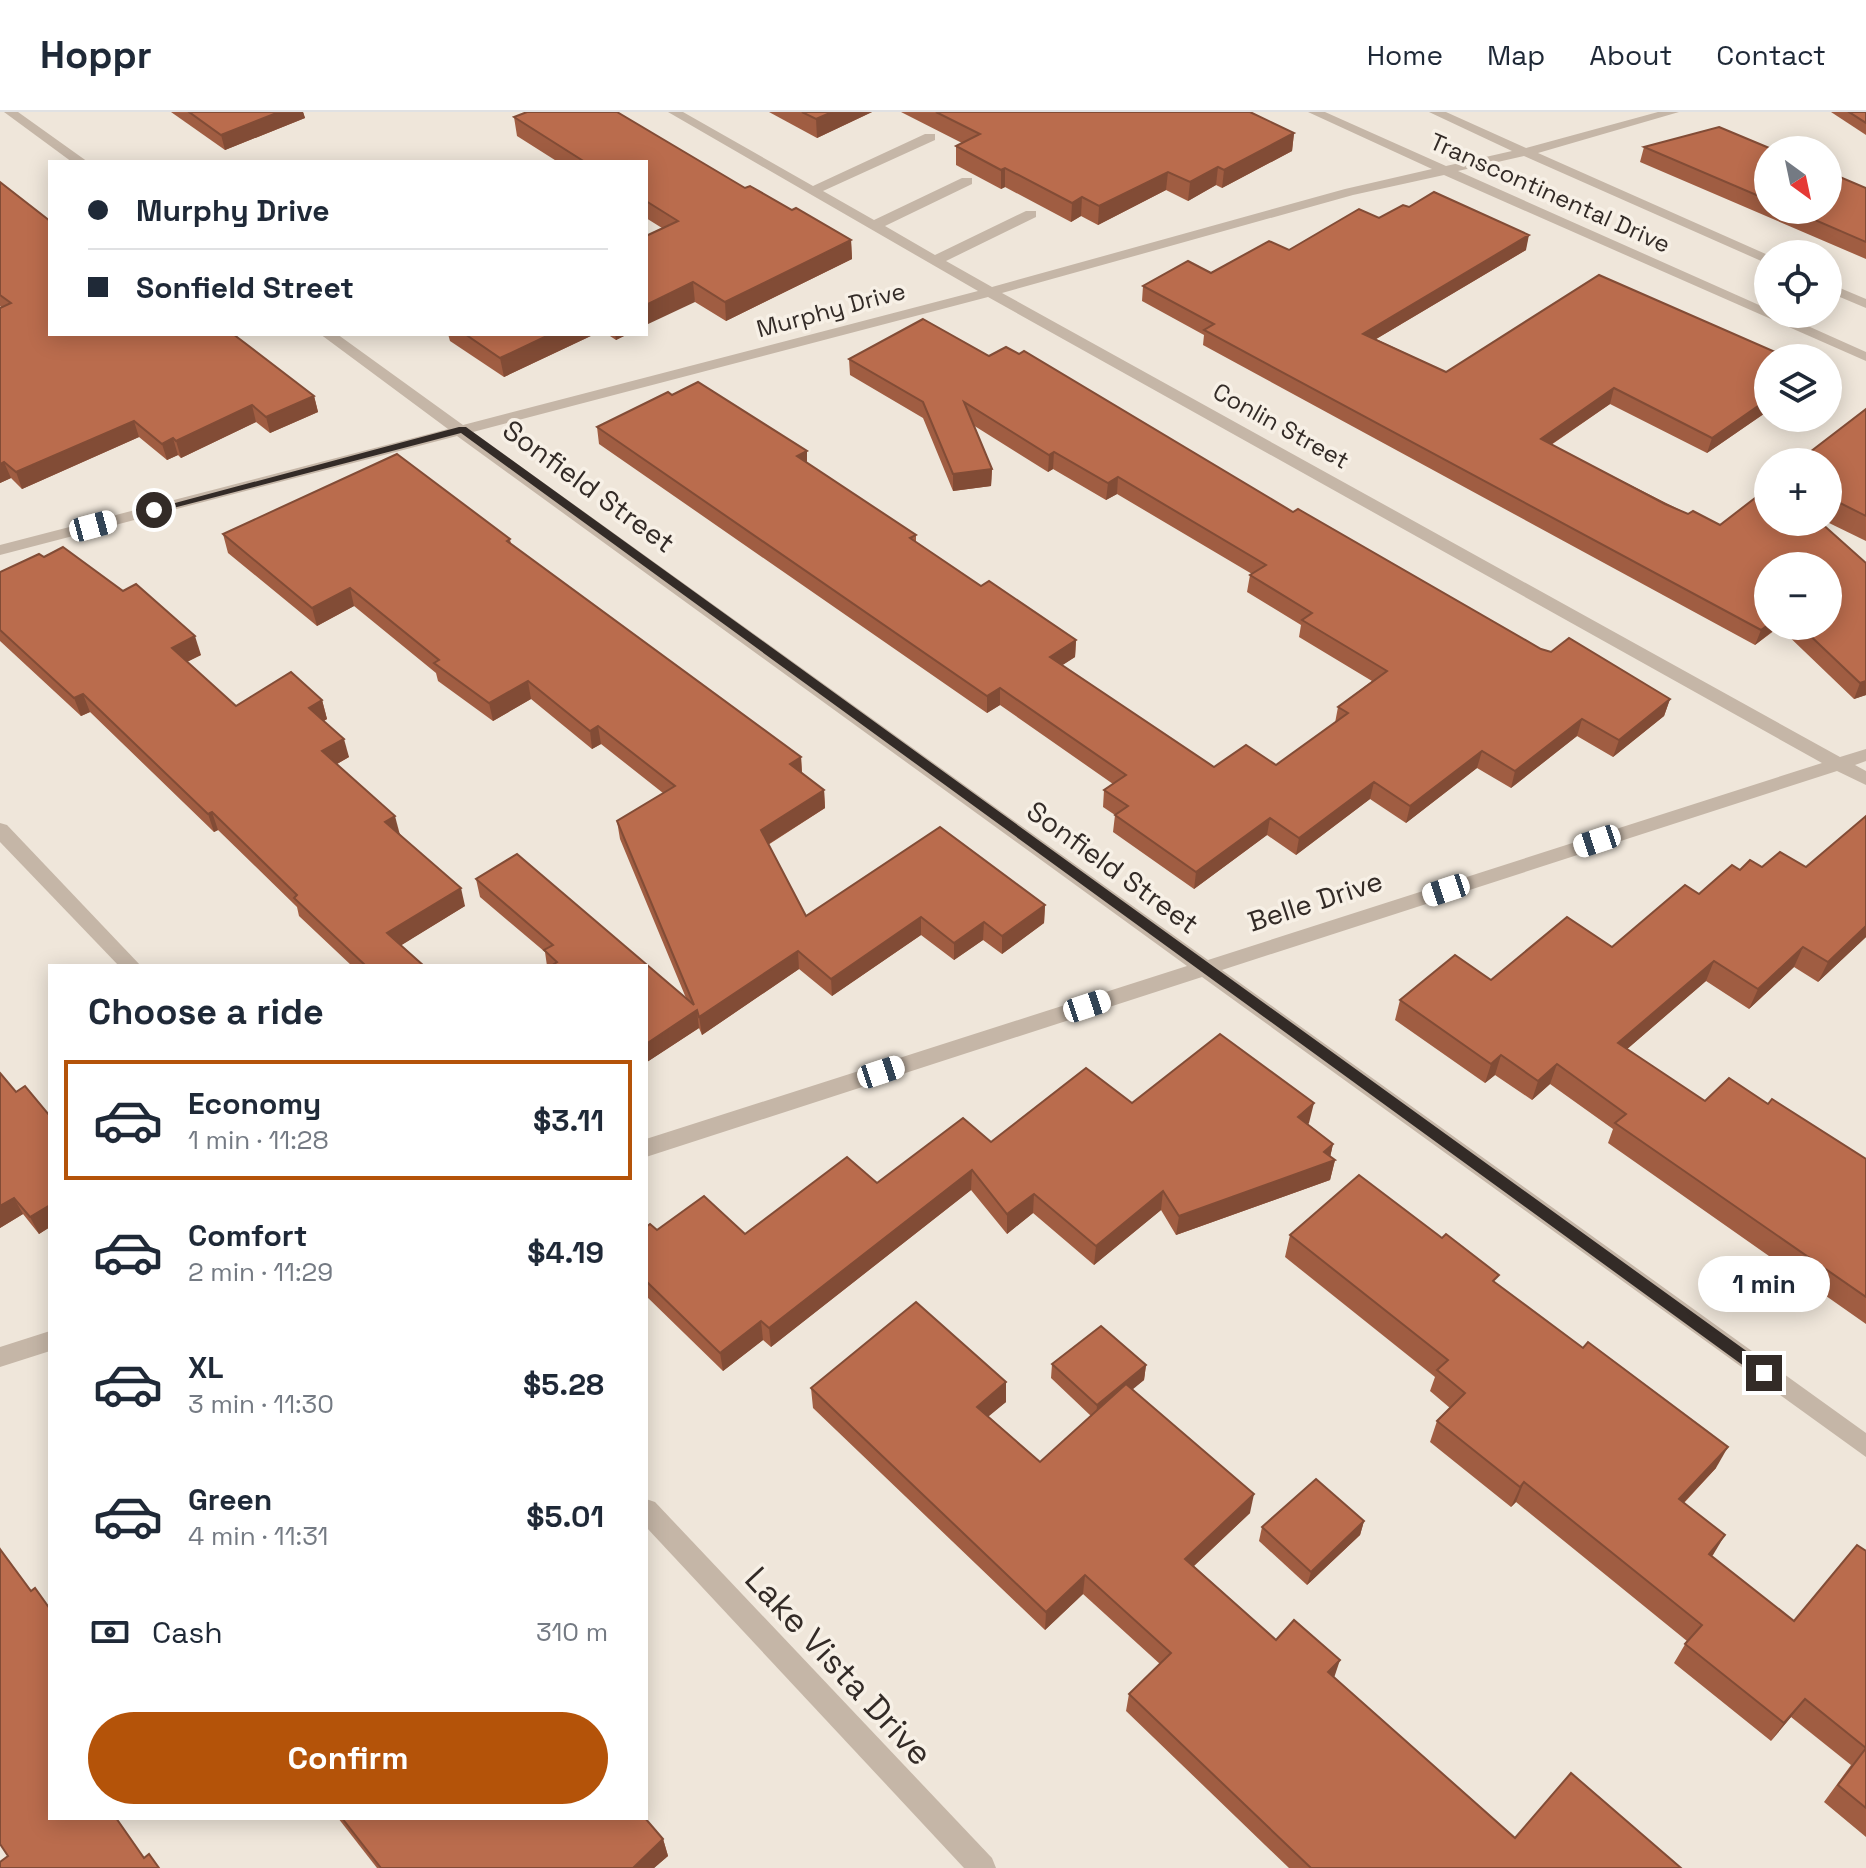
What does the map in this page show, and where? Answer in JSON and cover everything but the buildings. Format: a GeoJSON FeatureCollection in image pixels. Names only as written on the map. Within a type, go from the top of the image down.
{"type":"FeatureCollection","features":[{"type":"Feature","properties":{"kind":"street"},"geometry":{"type":"LineString","coordinates":[[10,112],[78,160]]}},
{"type":"Feature","properties":{"kind":"street","name":"Conlin Street"},"geometry":{"type":"LineString","coordinates":[[674,112],[934,261],[1866,779]]}},
{"type":"Feature","properties":{"kind":"street","name":"Transcontinental Drive"},"geometry":{"type":"LineString","coordinates":[[1314,112],[1754,308]]}},
{"type":"Feature","properties":{"kind":"street","name":"Transcontinental Drive"},"geometry":{"type":"LineString","coordinates":[[1435,112],[1754,254]]}},
{"type":"Feature","properties":{"kind":"street","name":"Murphy Drive"},"geometry":{"type":"LineString","coordinates":[[0,550],[990,292],[1350,192],[1525,152],[1673,112]]}},
{"type":"Feature","properties":{"kind":"street"},"geometry":{"type":"LineString","coordinates":[[813,191],[930,137]]}},
{"type":"Feature","properties":{"kind":"street"},"geometry":{"type":"LineString","coordinates":[[874,226],[967,181]]}},
{"type":"Feature","properties":{"kind":"street"},"geometry":{"type":"LineString","coordinates":[[934,261],[1031,214]]}},
{"type":"Feature","properties":{"kind":"street"},"geometry":{"type":"LineString","coordinates":[[1842,293],[1866,304]]}},
{"type":"Feature","properties":{"kind":"street","name":"Transcontinental Drive"},"geometry":{"type":"LineString","coordinates":[[1800,328],[1866,357]]}},
{"type":"Feature","properties":{"kind":"street","name":"Sonfield Street"},"geometry":{"type":"LineString","coordinates":[[330,336],[463,429],[1866,1446]]}},
{"type":"Feature","properties":{"kind":"street","name":"Belle Drive"},"geometry":{"type":"LineString","coordinates":[[648,1147],[1866,755]]}},
{"type":"Feature","properties":{"kind":"street"},"geometry":{"type":"LineString","coordinates":[[0,830],[129,964]]}},
{"type":"Feature","properties":{"kind":"street"},"geometry":{"type":"LineString","coordinates":[[0,1357],[48,1342]]}},
{"type":"Feature","properties":{"kind":"street","name":"Lake Vista Drive"},"geometry":{"type":"LineString","coordinates":[[648,1512],[982,1868]]}},
{"type":"Feature","properties":{"kind":"route"},"geometry":{"type":"LineString","coordinates":[[154,510],[463,429],[1764,1373]]}}]}
